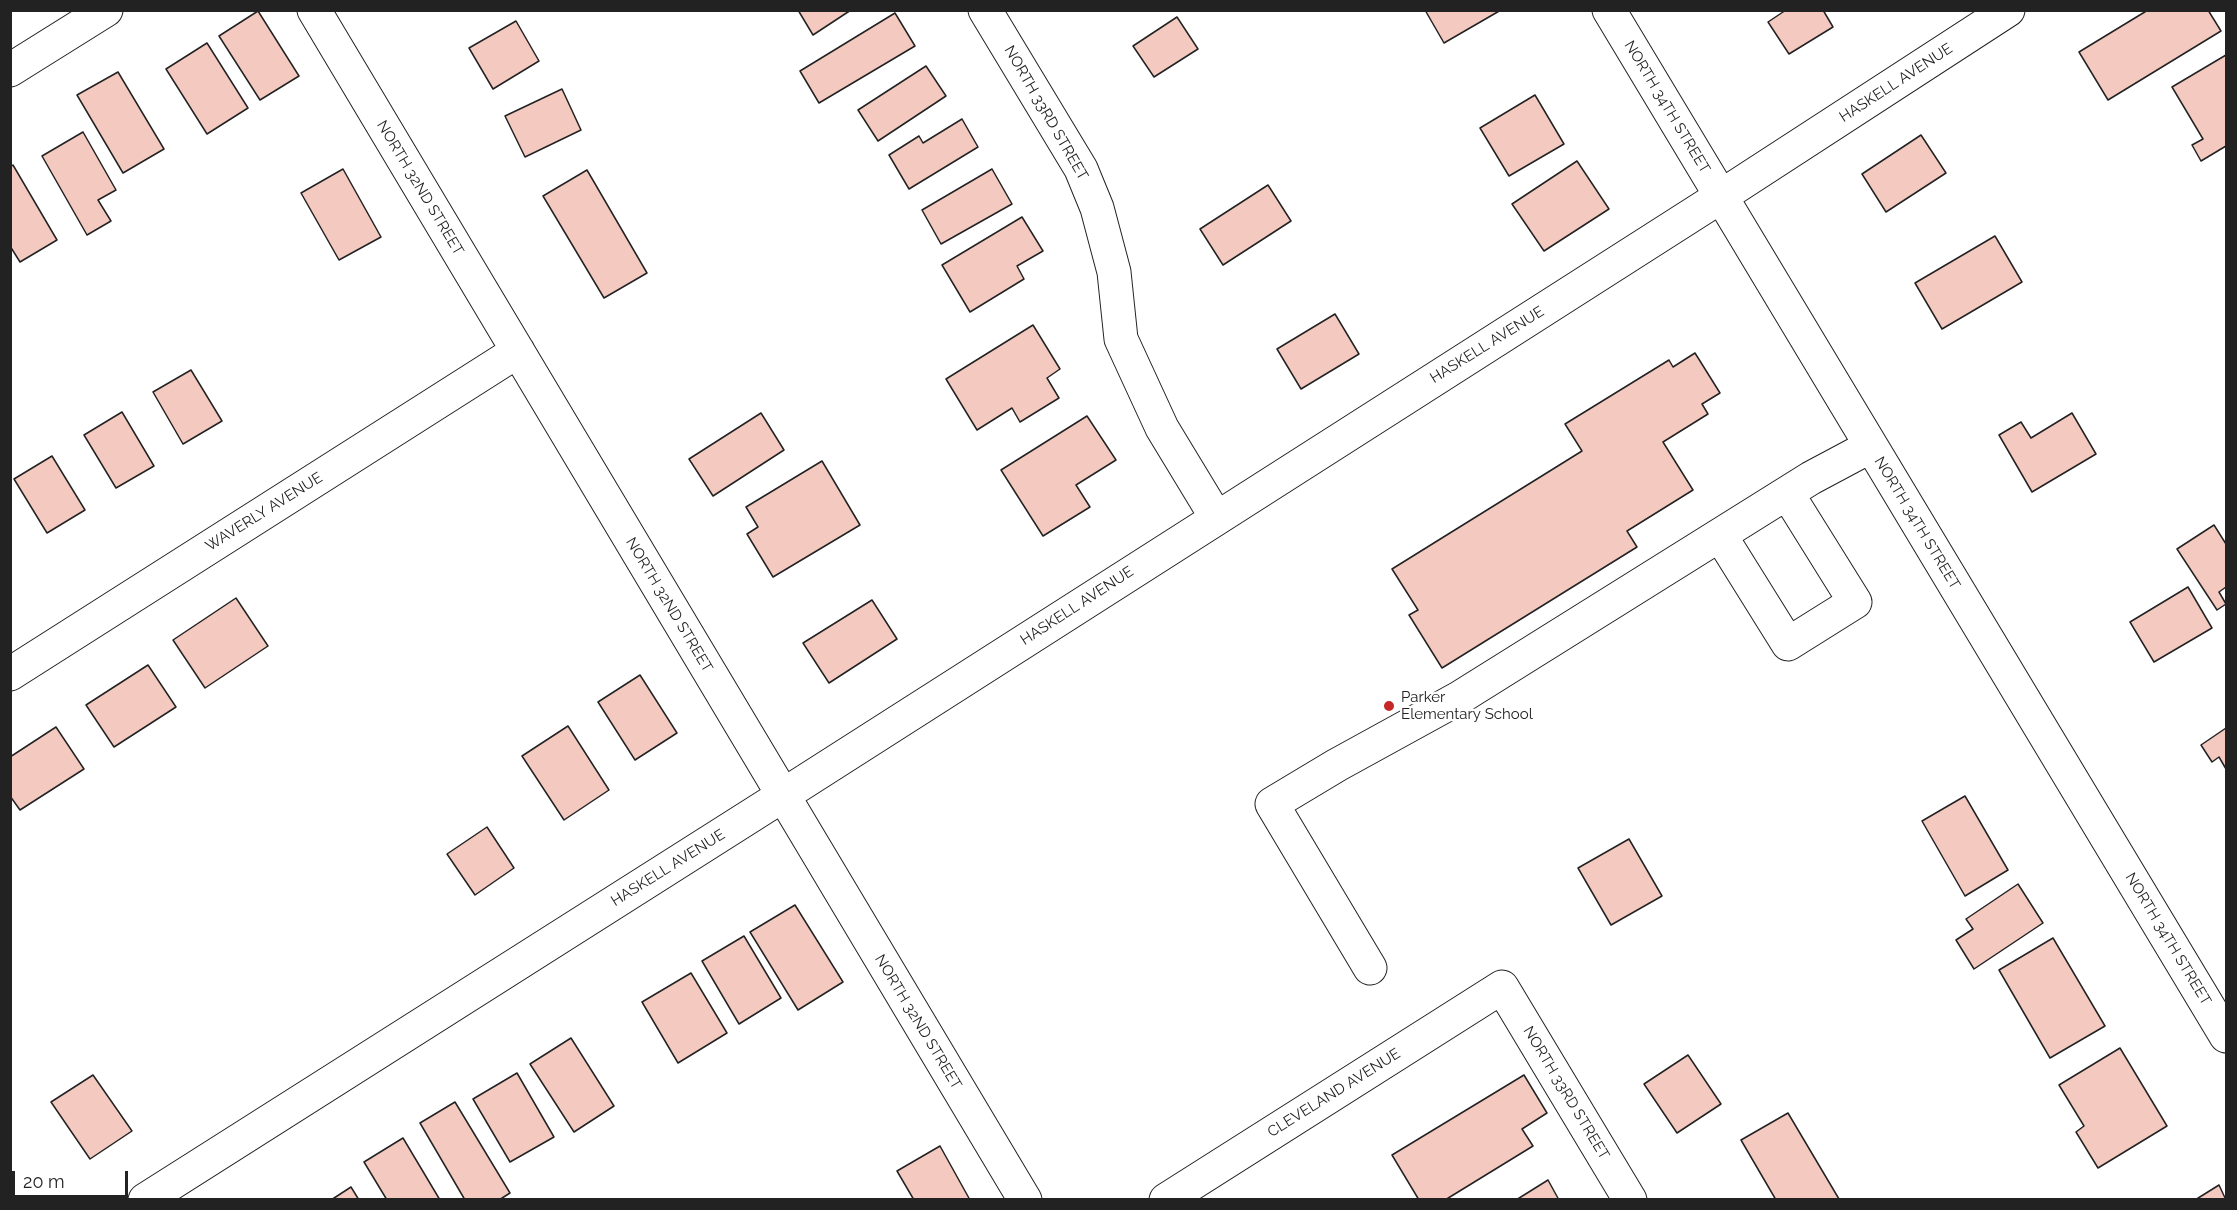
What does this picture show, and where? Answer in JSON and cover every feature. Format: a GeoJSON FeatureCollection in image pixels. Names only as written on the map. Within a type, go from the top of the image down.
{"type":"FeatureCollection","features":[{"type":"Feature","properties":{"kind":"street"},"geometry":{"type":"LineString","coordinates":[[10,70],[106,10]]}},
{"type":"Feature","properties":{"kind":"street","name":"NORTH 32ND STREET"},"geometry":{"type":"LineString","coordinates":[[314,10],[1024,1200]]}},
{"type":"Feature","properties":{"kind":"street","name":"NORTH 33RD STREET"},"geometry":{"type":"LineString","coordinates":[[985,10],[1081,169],[1097,208],[1114,272],[1121,339],[1162,428],[1216,517]]}},
{"type":"Feature","properties":{"kind":"street","name":"NORTH 34TH STREET"},"geometry":{"type":"LineString","coordinates":[[1609,10],[2226,1036]]}},
{"type":"Feature","properties":{"kind":"street","name":"HASKELL AVENUE"},"geometry":{"type":"LineString","coordinates":[[145,1200],[1720,197],[2007,10]]}},
{"type":"Feature","properties":{"kind":"street","name":"WAVERLY AVENUE"},"geometry":{"type":"LineString","coordinates":[[10,674],[518,351]]}},
{"type":"Feature","properties":{"kind":"street"},"geometry":{"type":"LineString","coordinates":[[1370,968],[1272,804],[1336,765],[1459,698],[1787,493],[1871,446]]}},
{"type":"Feature","properties":{"kind":"street"},"geometry":{"type":"LineString","coordinates":[[1720,535],[1788,644],[1855,602],[1787,493]]}},
{"type":"Feature","properties":{"kind":"street","name":"NORTH 33RD STREET"},"geometry":{"type":"LineString","coordinates":[[1502,987],[1630,1200]]}},
{"type":"Feature","properties":{"kind":"street","name":"CLEVELAND AVENUE"},"geometry":{"type":"LineString","coordinates":[[1166,1200],[1502,987]]}},
{"type":"Feature","properties":{"kind":"building"},"geometry":{"type":"Polygon","coordinates":[[[798,10],[851,10],[813,35],[798,10]]]}},
{"type":"Feature","properties":{"kind":"building"},"geometry":{"type":"Polygon","coordinates":[[[1425,10],[1501,10],[1444,43],[1425,10]]]}},
{"type":"Feature","properties":{"kind":"building"},"geometry":{"type":"Polygon","coordinates":[[[1786,10],[1823,10],[1833,27],[1789,54],[1768,22],[1786,10]]]}},
{"type":"Feature","properties":{"kind":"building"},"geometry":{"type":"Polygon","coordinates":[[[2148,10],[2208,10],[2221,31],[2108,100],[2079,52],[2148,10]]]}},
{"type":"Feature","properties":{"kind":"building"},"geometry":{"type":"Polygon","coordinates":[[[258,11],[299,76],[260,100],[219,36],[258,11]]]}},
{"type":"Feature","properties":{"kind":"building"},"geometry":{"type":"Polygon","coordinates":[[[895,13],[915,46],[819,103],[800,71],[895,13]]]}},
{"type":"Feature","properties":{"kind":"building"},"geometry":{"type":"Polygon","coordinates":[[[1177,17],[1198,49],[1154,77],[1133,46],[1177,17]]]}},
{"type":"Feature","properties":{"kind":"building"},"geometry":{"type":"Polygon","coordinates":[[[516,21],[539,61],[493,89],[469,48],[516,21]]]}},
{"type":"Feature","properties":{"kind":"building"},"geometry":{"type":"Polygon","coordinates":[[[207,43],[248,108],[207,134],[166,69],[207,43]]]}},
{"type":"Feature","properties":{"kind":"building"},"geometry":{"type":"Polygon","coordinates":[[[2226,55],[2226,146],[2201,161],[2192,145],[2203,139],[2172,87],[2226,55]]]}},
{"type":"Feature","properties":{"kind":"building"},"geometry":{"type":"Polygon","coordinates":[[[926,66],[946,96],[878,141],[858,110],[926,66]]]}},
{"type":"Feature","properties":{"kind":"building"},"geometry":{"type":"Polygon","coordinates":[[[118,72],[164,149],[123,173],[77,95],[118,72]]]}},
{"type":"Feature","properties":{"kind":"building"},"geometry":{"type":"Polygon","coordinates":[[[562,89],[581,130],[525,157],[505,116],[562,89]]]}},
{"type":"Feature","properties":{"kind":"building"},"geometry":{"type":"Polygon","coordinates":[[[1535,95],[1564,144],[1509,176],[1480,128],[1535,95]]]}},
{"type":"Feature","properties":{"kind":"building"},"geometry":{"type":"Polygon","coordinates":[[[962,119],[978,147],[909,189],[889,155],[919,136],[923,143],[962,119]]]}},
{"type":"Feature","properties":{"kind":"building"},"geometry":{"type":"Polygon","coordinates":[[[83,132],[116,190],[98,200],[111,221],[87,235],[42,156],[83,132]]]}},
{"type":"Feature","properties":{"kind":"building"},"geometry":{"type":"Polygon","coordinates":[[[1921,135],[1946,173],[1886,212],[1862,174],[1921,135]]]}},
{"type":"Feature","properties":{"kind":"building"},"geometry":{"type":"Polygon","coordinates":[[[1577,161],[1609,209],[1544,251],[1512,204],[1577,161]]]}},
{"type":"Feature","properties":{"kind":"building"},"geometry":{"type":"Polygon","coordinates":[[[13,165],[57,240],[20,262],[10,246],[10,167],[13,165]]]}},
{"type":"Feature","properties":{"kind":"building"},"geometry":{"type":"Polygon","coordinates":[[[343,169],[381,237],[339,260],[301,193],[343,169]]]}},
{"type":"Feature","properties":{"kind":"building"},"geometry":{"type":"Polygon","coordinates":[[[992,169],[1012,204],[941,244],[922,210],[992,169]]]}},
{"type":"Feature","properties":{"kind":"building"},"geometry":{"type":"Polygon","coordinates":[[[587,170],[647,273],[604,298],[543,196],[587,170]]]}},
{"type":"Feature","properties":{"kind":"building"},"geometry":{"type":"Polygon","coordinates":[[[1268,185],[1291,221],[1223,265],[1200,229],[1268,185]]]}},
{"type":"Feature","properties":{"kind":"building"},"geometry":{"type":"Polygon","coordinates":[[[1022,217],[1043,251],[1017,266],[1024,279],[970,312],[942,265],[1022,217]]]}},
{"type":"Feature","properties":{"kind":"building"},"geometry":{"type":"Polygon","coordinates":[[[1995,236],[2022,282],[1942,329],[1915,283],[1995,236]]]}},
{"type":"Feature","properties":{"kind":"building"},"geometry":{"type":"Polygon","coordinates":[[[1335,314],[1359,354],[1301,389],[1277,349],[1335,314]]]}},
{"type":"Feature","properties":{"kind":"building"},"geometry":{"type":"Polygon","coordinates":[[[1033,325],[1060,369],[1047,378],[1059,398],[1020,422],[1012,408],[977,430],[946,379],[1033,325]]]}},
{"type":"Feature","properties":{"kind":"building"},"geometry":{"type":"Polygon","coordinates":[[[1695,353],[1720,393],[1702,404],[1708,414],[1663,442],[1693,490],[1627,531],[1637,547],[1442,668],[1409,615],[1418,610],[1392,569],[1582,451],[1565,424],[1669,360],[1673,367],[1695,353]]]}},
{"type":"Feature","properties":{"kind":"building"},"geometry":{"type":"Polygon","coordinates":[[[191,370],[222,421],[183,444],[153,392],[191,370]]]}},
{"type":"Feature","properties":{"kind":"building"},"geometry":{"type":"Polygon","coordinates":[[[122,412],[154,466],[116,488],[84,435],[122,412]]]}},
{"type":"Feature","properties":{"kind":"building"},"geometry":{"type":"Polygon","coordinates":[[[761,413],[784,450],[713,496],[689,459],[761,413]]]}},
{"type":"Feature","properties":{"kind":"building"},"geometry":{"type":"Polygon","coordinates":[[[2072,413],[2096,454],[2032,492],[1999,435],[2021,422],[2031,438],[2072,413]]]}},
{"type":"Feature","properties":{"kind":"building"},"geometry":{"type":"Polygon","coordinates":[[[1087,416],[1116,460],[1076,485],[1090,507],[1043,536],[1001,470],[1087,416]]]}},
{"type":"Feature","properties":{"kind":"building"},"geometry":{"type":"Polygon","coordinates":[[[52,456],[85,510],[47,533],[14,479],[52,456]]]}},
{"type":"Feature","properties":{"kind":"building"},"geometry":{"type":"Polygon","coordinates":[[[822,461],[860,525],[773,577],[747,534],[758,527],[746,507],[822,461]]]}},
{"type":"Feature","properties":{"kind":"building"},"geometry":{"type":"Polygon","coordinates":[[[2214,525],[2226,544],[2226,587],[2219,592],[2226,604],[2217,610],[2177,549],[2214,525]]]}},
{"type":"Feature","properties":{"kind":"building"},"geometry":{"type":"Polygon","coordinates":[[[2188,587],[2212,628],[2154,662],[2130,622],[2188,587]]]}},
{"type":"Feature","properties":{"kind":"building"},"geometry":{"type":"Polygon","coordinates":[[[236,598],[268,646],[205,688],[173,640],[236,598]]]}},
{"type":"Feature","properties":{"kind":"building"},"geometry":{"type":"Polygon","coordinates":[[[872,600],[897,639],[829,683],[803,643],[872,600]]]}},
{"type":"Feature","properties":{"kind":"building"},"geometry":{"type":"Polygon","coordinates":[[[148,665],[176,707],[114,747],[86,705],[148,665]]]}},
{"type":"Feature","properties":{"kind":"building"},"geometry":{"type":"Polygon","coordinates":[[[640,675],[677,733],[635,760],[598,702],[640,675]]]}},
{"type":"Feature","properties":{"kind":"building"},"geometry":{"type":"Polygon","coordinates":[[[568,726],[609,790],[564,820],[522,756],[568,726]]]}},
{"type":"Feature","properties":{"kind":"building"},"geometry":{"type":"Polygon","coordinates":[[[56,727],[84,769],[20,810],[10,796],[10,757],[56,727]]]}},
{"type":"Feature","properties":{"kind":"building"},"geometry":{"type":"Polygon","coordinates":[[[2226,728],[2226,769],[2219,757],[2212,762],[2201,745],[2226,728]]]}},
{"type":"Feature","properties":{"kind":"building"},"geometry":{"type":"Polygon","coordinates":[[[1965,796],[2008,870],[1965,896],[1922,821],[1965,796]]]}},
{"type":"Feature","properties":{"kind":"building"},"geometry":{"type":"Polygon","coordinates":[[[487,827],[514,868],[475,895],[447,854],[487,827]]]}},
{"type":"Feature","properties":{"kind":"building"},"geometry":{"type":"Polygon","coordinates":[[[1629,839],[1662,896],[1611,925],[1578,868],[1629,839]]]}},
{"type":"Feature","properties":{"kind":"building"},"geometry":{"type":"Polygon","coordinates":[[[2018,884],[2043,923],[1974,969],[1956,940],[1973,929],[1966,919],[2018,884]]]}},
{"type":"Feature","properties":{"kind":"building"},"geometry":{"type":"Polygon","coordinates":[[[795,905],[843,982],[798,1010],[750,932],[795,905]]]}},
{"type":"Feature","properties":{"kind":"building"},"geometry":{"type":"Polygon","coordinates":[[[744,936],[781,998],[739,1024],[702,961],[744,936]]]}},
{"type":"Feature","properties":{"kind":"building"},"geometry":{"type":"Polygon","coordinates":[[[2053,938],[2105,1026],[2050,1058],[1999,970],[2053,938]]]}},
{"type":"Feature","properties":{"kind":"building"},"geometry":{"type":"Polygon","coordinates":[[[691,973],[727,1033],[678,1063],[642,1002],[691,973]]]}},
{"type":"Feature","properties":{"kind":"building"},"geometry":{"type":"Polygon","coordinates":[[[571,1038],[614,1106],[574,1132],[530,1064],[571,1038]]]}},
{"type":"Feature","properties":{"kind":"building"},"geometry":{"type":"Polygon","coordinates":[[[2120,1048],[2167,1126],[2098,1168],[2076,1132],[2084,1126],[2059,1085],[2120,1048]]]}},
{"type":"Feature","properties":{"kind":"building"},"geometry":{"type":"Polygon","coordinates":[[[1688,1055],[1721,1104],[1677,1133],[1644,1084],[1688,1055]]]}},
{"type":"Feature","properties":{"kind":"building"},"geometry":{"type":"Polygon","coordinates":[[[517,1073],[554,1137],[510,1162],[473,1099],[517,1073]]]}},
{"type":"Feature","properties":{"kind":"building"},"geometry":{"type":"Polygon","coordinates":[[[93,1075],[132,1131],[90,1159],[51,1102],[93,1075]]]}},
{"type":"Feature","properties":{"kind":"building"},"geometry":{"type":"Polygon","coordinates":[[[1524,1075],[1547,1113],[1522,1129],[1533,1146],[1445,1200],[1419,1200],[1392,1155],[1524,1075]]]}},
{"type":"Feature","properties":{"kind":"building"},"geometry":{"type":"Polygon","coordinates":[[[455,1102],[510,1193],[499,1200],[465,1200],[420,1123],[455,1102]]]}},
{"type":"Feature","properties":{"kind":"building"},"geometry":{"type":"Polygon","coordinates":[[[1788,1113],[1838,1200],[1776,1200],[1741,1140],[1788,1113]]]}},
{"type":"Feature","properties":{"kind":"building"},"geometry":{"type":"Polygon","coordinates":[[[403,1138],[440,1200],[387,1200],[364,1162],[403,1138]]]}},
{"type":"Feature","properties":{"kind":"building"},"geometry":{"type":"Polygon","coordinates":[[[940,1146],[970,1200],[914,1200],[897,1171],[940,1146]]]}},
{"type":"Feature","properties":{"kind":"building"},"geometry":{"type":"Polygon","coordinates":[[[1548,1180],[1559,1200],[1516,1200],[1548,1180]]]}},
{"type":"Feature","properties":{"kind":"building"},"geometry":{"type":"Polygon","coordinates":[[[2219,1185],[2226,1200],[2195,1200],[2219,1185]]]}},
{"type":"Feature","properties":{"kind":"building"},"geometry":{"type":"Polygon","coordinates":[[[351,1187],[359,1200],[331,1200],[351,1187]]]}},
{"type":"Feature","properties":{"kind":"place","name":"Parker Elementary School"},"geometry":{"type":"Point","coordinates":[1389,706]}}]}
